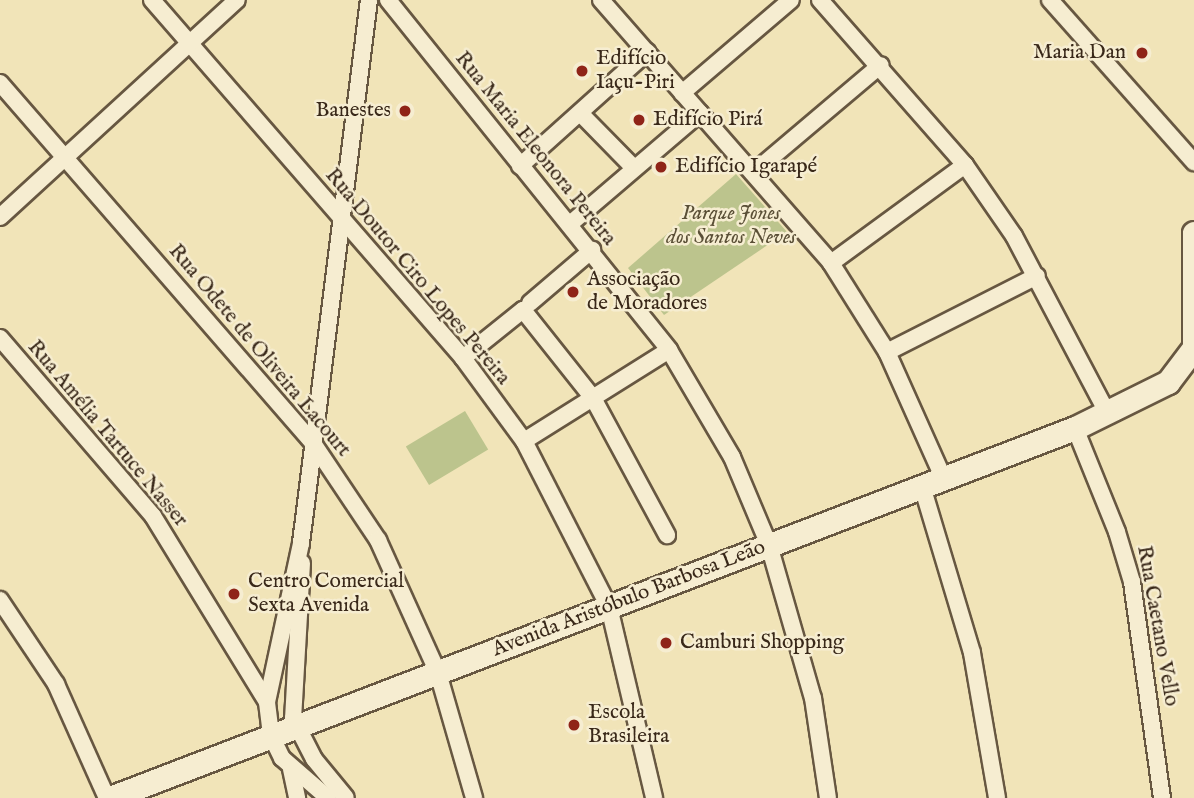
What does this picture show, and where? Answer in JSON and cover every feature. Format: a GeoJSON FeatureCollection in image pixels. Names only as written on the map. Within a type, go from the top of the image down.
{"type":"FeatureCollection","features":[{"type":"Feature","properties":{"kind":"street","name":"Rua Doutor Ciro Lopes Pereira"},"geometry":{"type":"LineString","coordinates":[[152,0],[463,358],[524,441],[609,607],[654,798]]}},
{"type":"Feature","properties":{"kind":"street"},"geometry":{"type":"LineString","coordinates":[[0,217],[237,0]]}},
{"type":"Feature","properties":{"kind":"street"},"geometry":{"type":"LineString","coordinates":[[346,798],[314,759],[295,726],[292,698],[301,543],[369,0]]}},
{"type":"Feature","properties":{"kind":"street","name":"Rua Maria Eleonora Pereira"},"geometry":{"type":"LineString","coordinates":[[388,0],[520,166],[592,250],[669,350],[732,457],[769,545],[813,698],[828,798]]}},
{"type":"Feature","properties":{"kind":"street"},"geometry":{"type":"LineString","coordinates":[[601,0],[831,263],[887,352],[908,401],[933,482],[972,653],[997,798]]}},
{"type":"Feature","properties":{"kind":"street"},"geometry":{"type":"LineString","coordinates":[[682,93],[791,0]]}},
{"type":"Feature","properties":{"kind":"street"},"geometry":{"type":"LineString","coordinates":[[820,0],[881,65],[965,165],[1037,276],[1108,414]]}},
{"type":"Feature","properties":{"kind":"street"},"geometry":{"type":"LineString","coordinates":[[1050,0],[1194,162]]}},
{"type":"Feature","properties":{"kind":"street"},"geometry":{"type":"LineString","coordinates":[[520,166],[647,52]]}},
{"type":"Feature","properties":{"kind":"street"},"geometry":{"type":"LineString","coordinates":[[753,173],[881,65]]}},
{"type":"Feature","properties":{"kind":"street","name":"Rua Odete de Oliveira Lacourt"},"geometry":{"type":"LineString","coordinates":[[0,83],[313,443],[378,540],[438,673],[474,798]]}},
{"type":"Feature","properties":{"kind":"street"},"geometry":{"type":"LineString","coordinates":[[570,223],[633,167],[701,113]]}},
{"type":"Feature","properties":{"kind":"street"},"geometry":{"type":"LineString","coordinates":[[581,114],[633,167]]}},
{"type":"Feature","properties":{"kind":"street"},"geometry":{"type":"LineString","coordinates":[[831,263],[965,165]]}},
{"type":"Feature","properties":{"kind":"street"},"geometry":{"type":"LineString","coordinates":[[1194,233],[1194,351]]}},
{"type":"Feature","properties":{"kind":"street"},"geometry":{"type":"LineString","coordinates":[[530,303],[592,250]]}},
{"type":"Feature","properties":{"kind":"street"},"geometry":{"type":"LineString","coordinates":[[887,352],[1037,276]]}},
{"type":"Feature","properties":{"kind":"street"},"geometry":{"type":"LineString","coordinates":[[463,358],[523,310],[593,398],[667,536]]}},
{"type":"Feature","properties":{"kind":"street","name":"Rua Amélia Tartuce Nasser"},"geometry":{"type":"LineString","coordinates":[[0,338],[153,516],[267,702]]}},
{"type":"Feature","properties":{"kind":"street"},"geometry":{"type":"LineString","coordinates":[[524,441],[669,350]]}},
{"type":"Feature","properties":{"kind":"street","name":"Avenida Aristóbulo Barbosa Leão"},"geometry":{"type":"LineString","coordinates":[[108,798],[1075,428],[1147,395],[1177,375],[1194,351]]}},
{"type":"Feature","properties":{"kind":"street","name":"Avenida Aristóbulo Barbosa Leão"},"geometry":{"type":"LineString","coordinates":[[1147,395],[1194,383]]}},
{"type":"Feature","properties":{"kind":"street","name":"Rua Caetano Vello"},"geometry":{"type":"LineString","coordinates":[[1075,428],[1117,531],[1132,582],[1162,798]]}},
{"type":"Feature","properties":{"kind":"street"},"geometry":{"type":"LineString","coordinates":[[297,798],[291,769],[271,735],[267,702],[301,543]]}},
{"type":"Feature","properties":{"kind":"street"},"geometry":{"type":"LineString","coordinates":[[0,600],[56,684],[108,798]]}},
{"type":"Feature","properties":{"kind":"street"},"geometry":{"type":"LineString","coordinates":[[291,769],[328,798]]}},
{"type":"Feature","properties":{"kind":"green space","name":"Parque Jones dos Santos Neves"},"geometry":{"type":"Polygon","coordinates":[[[736,174],[787,232],[664,315],[628,268],[736,174]]]}},
{"type":"Feature","properties":{"kind":"green space"},"geometry":{"type":"Polygon","coordinates":[[[465,411],[488,450],[429,485],[406,447],[465,411]]]}},
{"type":"Feature","properties":{"kind":"place","name":"Maria Dan"},"geometry":{"type":"Point","coordinates":[1142,53]}},
{"type":"Feature","properties":{"kind":"place","name":"Edifício Iaçu-Piri"},"geometry":{"type":"Point","coordinates":[582,71]}},
{"type":"Feature","properties":{"kind":"place","name":"Banestes"},"geometry":{"type":"Point","coordinates":[405,111]}},
{"type":"Feature","properties":{"kind":"place","name":"Edifício Pirá"},"geometry":{"type":"Point","coordinates":[639,120]}},
{"type":"Feature","properties":{"kind":"place","name":"Edifício Igarapé"},"geometry":{"type":"Point","coordinates":[661,167]}},
{"type":"Feature","properties":{"kind":"place","name":"Associação de Moradores"},"geometry":{"type":"Point","coordinates":[573,292]}},
{"type":"Feature","properties":{"kind":"place","name":"Centro Comercial Sexta Avenida"},"geometry":{"type":"Point","coordinates":[234,594]}},
{"type":"Feature","properties":{"kind":"place","name":"Camburi Shopping"},"geometry":{"type":"Point","coordinates":[666,643]}},
{"type":"Feature","properties":{"kind":"place","name":"Escola Brasileira"},"geometry":{"type":"Point","coordinates":[574,725]}}]}
